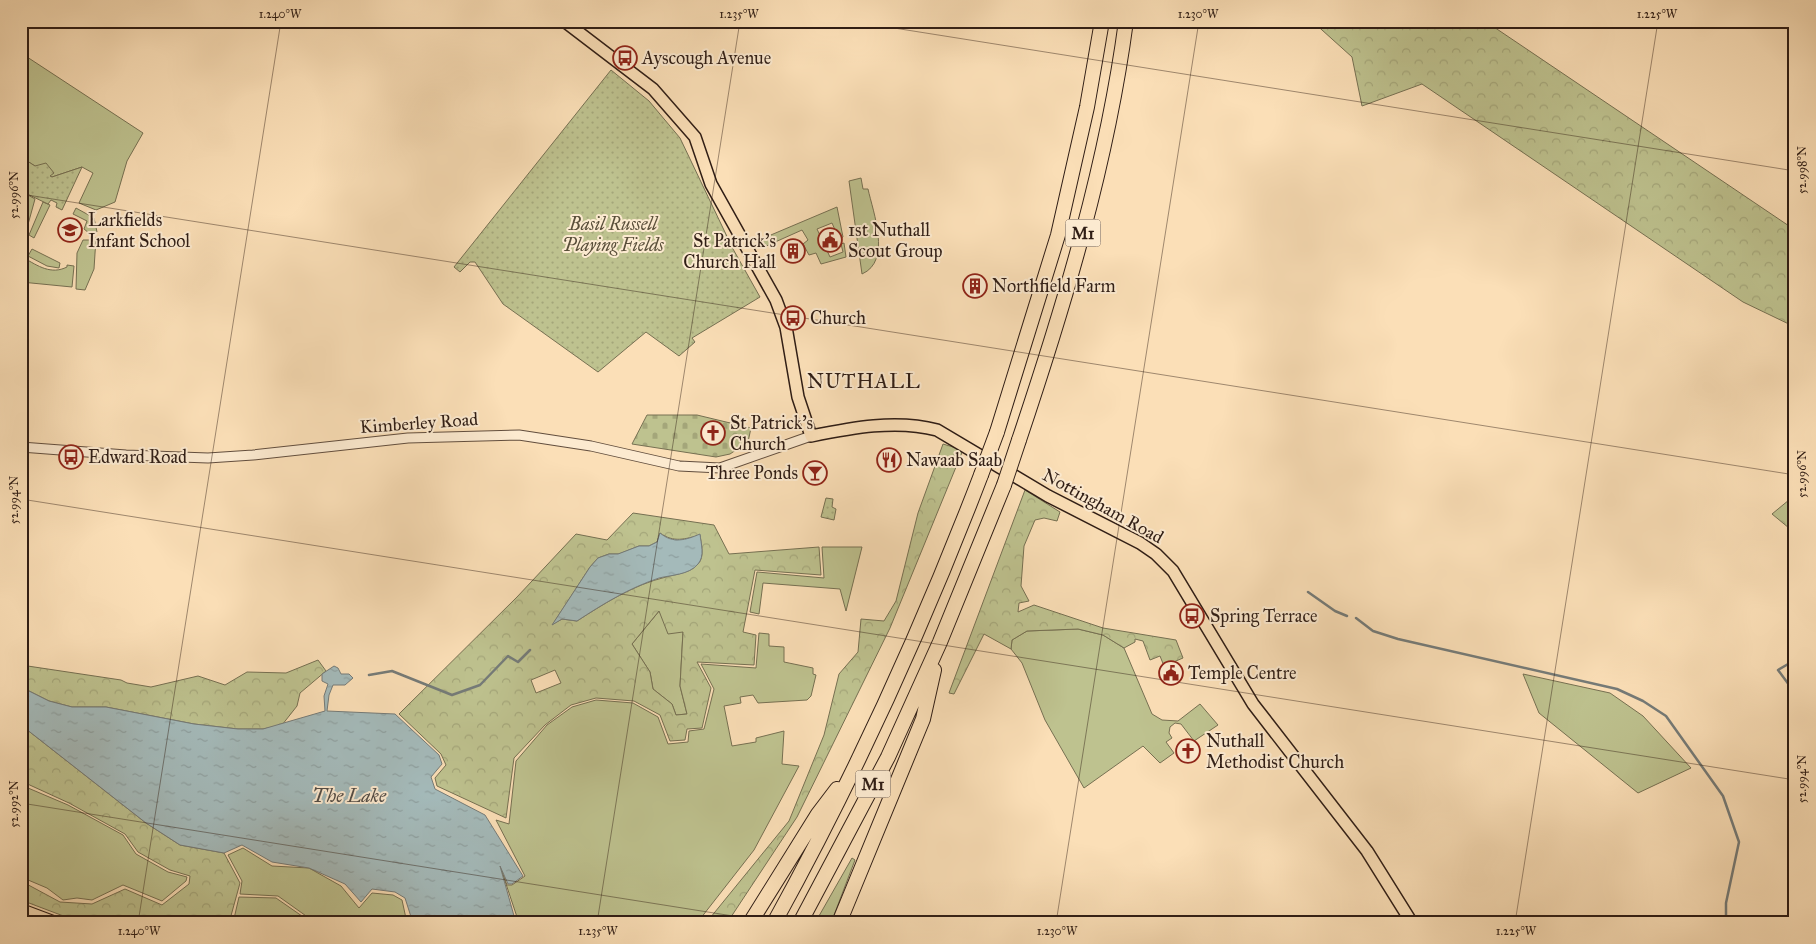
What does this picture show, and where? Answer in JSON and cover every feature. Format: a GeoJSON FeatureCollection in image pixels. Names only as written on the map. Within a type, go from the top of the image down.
{"type":"FeatureCollection","features":[{"type":"Feature","properties":{"kind":"highway","name":"M1"},"geometry":{"type":"LineString","coordinates":[[774,923],[859,761],[928,608],[997,432],[1058,235],[1088,108],[1102,21]]}},
{"type":"Feature","properties":{"kind":"highway","name":"M1"},"geometry":{"type":"LineString","coordinates":[[800,923],[888,757],[940,642],[1004,485],[1051,345],[1081,238],[1106,133],[1126,21]]}},
{"type":"Feature","properties":{"kind":"highway"},"geometry":{"type":"LineString","coordinates":[[839,923],[923,719],[940,642]]}},
{"type":"Feature","properties":{"kind":"highway","name":"M1"},"geometry":{"type":"LineString","coordinates":[[750,923],[818,814],[859,761]]}},
{"type":"Feature","properties":{"kind":"highway"},"geometry":{"type":"LineString","coordinates":[[21,911],[53,923]]}},
{"type":"Feature","properties":{"kind":"main road"},"geometry":{"type":"LineString","coordinates":[[564,21],[654,89],[695,137],[712,184],[776,300],[786,327],[798,397],[811,436]]}},
{"type":"Feature","properties":{"kind":"main road","name":"Nottingham Road"},"geometry":{"type":"LineString","coordinates":[[811,436],[890,425],[937,430],[1048,496],[1156,554],[1173,571],[1253,704],[1367,851],[1412,923]]}},
{"type":"Feature","properties":{"kind":"street","name":"Kimberley Road"},"geometry":{"type":"LineString","coordinates":[[21,447],[126,455],[208,458],[408,438],[519,435],[591,446],[679,466],[712,469],[732,466],[811,436]]}},
{"type":"Feature","properties":{"kind":"green space"},"geometry":{"type":"Polygon","coordinates":[[[1312,21],[1485,21],[1795,230],[1795,327],[1743,302],[1422,84],[1362,106],[1352,57],[1312,21]]]}},
{"type":"Feature","properties":{"kind":"green space"},"geometry":{"type":"Polygon","coordinates":[[[21,53],[143,133],[127,161],[115,202],[96,210],[79,203],[93,173],[82,167],[52,177],[21,157],[21,53]]]}},
{"type":"Feature","properties":{"kind":"green space","name":"Basil Russell Playing Fields"},"geometry":{"type":"Polygon","coordinates":[[[611,70],[649,101],[680,138],[733,249],[760,297],[692,338],[695,342],[679,356],[646,332],[598,372],[503,304],[475,262],[470,262],[460,272],[454,267],[611,70]]]}},
{"type":"Feature","properties":{"kind":"green space"},"geometry":{"type":"Polygon","coordinates":[[[21,157],[35,166],[46,163],[54,173],[50,176],[52,177],[82,167],[62,210],[56,207],[57,203],[51,200],[48,204],[21,191],[21,157]]]}},
{"type":"Feature","properties":{"kind":"green space"},"geometry":{"type":"Polygon","coordinates":[[[861,178],[863,189],[868,189],[878,235],[876,258],[871,268],[862,274],[849,181],[861,178]]]}},
{"type":"Feature","properties":{"kind":"green space"},"geometry":{"type":"Polygon","coordinates":[[[21,191],[35,199],[24,239],[21,239],[21,191]]]}},
{"type":"Feature","properties":{"kind":"green space"},"geometry":{"type":"Polygon","coordinates":[[[43,202],[50,205],[34,238],[29,235],[43,202]]]}},
{"type":"Feature","properties":{"kind":"green space"},"geometry":{"type":"Polygon","coordinates":[[[837,207],[843,237],[839,239],[832,223],[817,229],[830,257],[843,252],[841,244],[844,243],[846,257],[821,264],[816,253],[809,255],[803,244],[808,240],[802,230],[764,247],[759,240],[837,207]]]}},
{"type":"Feature","properties":{"kind":"green space"},"geometry":{"type":"Polygon","coordinates":[[[76,208],[94,218],[97,232],[89,233],[84,229],[87,221],[73,214],[76,208]]]}},
{"type":"Feature","properties":{"kind":"green space"},"geometry":{"type":"Polygon","coordinates":[[[96,238],[94,269],[85,290],[76,289],[77,253],[83,240],[96,238]]]}},
{"type":"Feature","properties":{"kind":"green space"},"geometry":{"type":"Polygon","coordinates":[[[32,249],[60,263],[59,268],[47,266],[28,256],[32,249]]]}},
{"type":"Feature","properties":{"kind":"green space"},"geometry":{"type":"Polygon","coordinates":[[[24,258],[50,270],[61,269],[67,267],[67,265],[74,266],[72,287],[21,282],[21,263],[24,258]]]}},
{"type":"Feature","properties":{"kind":"green space"},"geometry":{"type":"Polygon","coordinates":[[[647,415],[697,415],[751,428],[748,442],[730,454],[716,457],[632,444],[647,415]]]}},
{"type":"Feature","properties":{"kind":"green space"},"geometry":{"type":"Polygon","coordinates":[[[943,444],[963,450],[890,628],[797,817],[727,923],[706,923],[789,821],[824,735],[839,674],[858,652],[861,619],[884,621],[896,601],[918,513],[943,444]]]}},
{"type":"Feature","properties":{"kind":"green space"},"geometry":{"type":"Polygon","coordinates":[[[1025,490],[1060,512],[1057,521],[1044,518],[1035,520],[1024,546],[1021,586],[1029,601],[1019,603],[1018,612],[1034,605],[1103,628],[1176,640],[1183,658],[1164,666],[1160,656],[1150,660],[1143,641],[1135,639],[1135,642],[1124,648],[1103,635],[1078,629],[1027,631],[1012,640],[1011,649],[984,634],[954,694],[949,693],[1025,490]]]}},
{"type":"Feature","properties":{"kind":"green space"},"geometry":{"type":"Polygon","coordinates":[[[1795,495],[1795,533],[1772,514],[1795,495]]]}},
{"type":"Feature","properties":{"kind":"green space"},"geometry":{"type":"Polygon","coordinates":[[[826,498],[833,499],[832,507],[836,509],[834,520],[821,517],[826,498]]]}},
{"type":"Feature","properties":{"kind":"green space"},"geometry":{"type":"Polygon","coordinates":[[[633,513],[714,525],[729,554],[819,547],[821,575],[755,570],[743,632],[756,635],[754,665],[697,662],[711,688],[702,728],[687,729],[685,740],[670,741],[660,715],[634,701],[596,698],[571,705],[545,725],[514,758],[506,818],[437,786],[435,778],[446,765],[441,754],[399,714],[517,597],[576,534],[607,540],[633,513]],[[660,533],[657,542],[649,546],[639,546],[619,554],[609,554],[598,558],[590,567],[553,624],[562,619],[577,621],[631,590],[654,580],[687,571],[698,564],[702,554],[700,535],[675,539],[660,533]],[[659,611],[632,644],[650,672],[653,689],[672,704],[676,715],[687,714],[680,686],[683,632],[668,634],[659,611]],[[555,670],[531,680],[536,693],[561,683],[555,670]]]}},
{"type":"Feature","properties":{"kind":"green space"},"geometry":{"type":"Polygon","coordinates":[[[822,547],[862,547],[846,611],[840,589],[763,583],[759,614],[750,612],[757,572],[824,578],[822,547]]]}},
{"type":"Feature","properties":{"kind":"green space"},"geometry":{"type":"Polygon","coordinates":[[[660,610],[683,631],[680,686],[687,714],[676,715],[672,704],[653,689],[650,672],[632,644],[660,610]]]}},
{"type":"Feature","properties":{"kind":"green space"},"geometry":{"type":"Polygon","coordinates":[[[1078,629],[1103,635],[1124,648],[1152,714],[1162,720],[1178,721],[1200,704],[1218,725],[1194,741],[1181,724],[1175,723],[1170,727],[1169,733],[1172,738],[1166,742],[1174,753],[1160,763],[1143,746],[1084,788],[1045,720],[1022,663],[1011,649],[1012,640],[1027,631],[1078,629]]]}},
{"type":"Feature","properties":{"kind":"green space"},"geometry":{"type":"Polygon","coordinates":[[[759,633],[769,634],[769,646],[784,647],[784,662],[813,668],[813,674],[816,675],[811,696],[807,700],[758,703],[753,695],[740,697],[741,703],[724,706],[732,746],[756,742],[756,738],[784,731],[782,764],[799,766],[754,850],[697,923],[519,923],[501,869],[507,885],[512,885],[525,876],[496,820],[509,824],[516,761],[547,725],[572,707],[596,700],[633,703],[658,717],[668,744],[688,742],[689,731],[704,729],[714,689],[701,664],[756,668],[759,633]]]}},
{"type":"Feature","properties":{"kind":"green space"},"geometry":{"type":"Polygon","coordinates":[[[318,660],[326,671],[300,693],[297,706],[282,725],[263,729],[238,729],[194,724],[106,707],[72,707],[49,701],[21,687],[21,665],[121,680],[127,683],[151,687],[198,676],[225,685],[247,672],[286,673],[318,660]]]}},
{"type":"Feature","properties":{"kind":"green space"},"geometry":{"type":"Polygon","coordinates":[[[1523,674],[1610,693],[1643,716],[1691,768],[1638,793],[1539,713],[1523,674]]]}},
{"type":"Feature","properties":{"kind":"green space"},"geometry":{"type":"Polygon","coordinates":[[[21,725],[146,823],[180,845],[224,853],[240,883],[229,923],[82,923],[21,900],[21,881],[60,902],[92,904],[125,889],[162,905],[189,884],[190,876],[170,870],[138,852],[125,834],[69,803],[21,781],[21,725]]]}},
{"type":"Feature","properties":{"kind":"green space"},"geometry":{"type":"Polygon","coordinates":[[[21,785],[68,805],[123,835],[136,854],[168,872],[187,877],[186,881],[162,901],[123,885],[92,900],[77,898],[63,900],[47,888],[21,877],[21,785]]]}},
{"type":"Feature","properties":{"kind":"green space"},"geometry":{"type":"Polygon","coordinates":[[[243,848],[272,866],[309,868],[341,886],[359,908],[372,893],[393,895],[402,900],[407,923],[316,923],[278,896],[240,894],[242,881],[228,855],[243,848]]]}},
{"type":"Feature","properties":{"kind":"green space"},"geometry":{"type":"Polygon","coordinates":[[[852,858],[855,860],[831,923],[815,923],[852,858]]]}},
{"type":"Feature","properties":{"kind":"green space"},"geometry":{"type":"Polygon","coordinates":[[[239,897],[276,898],[312,923],[233,923],[239,897]]]}},
{"type":"Feature","properties":{"kind":"water"},"geometry":{"type":"Polygon","coordinates":[[[660,533],[675,540],[690,538],[700,534],[702,554],[698,564],[685,572],[659,578],[637,587],[577,621],[562,619],[552,625],[590,567],[598,558],[609,554],[618,554],[639,546],[649,546],[657,542],[660,533]]]}},
{"type":"Feature","properties":{"kind":"water","name":"The Lake"},"geometry":{"type":"Polygon","coordinates":[[[334,666],[338,668],[341,674],[349,674],[353,678],[345,685],[333,685],[329,695],[327,711],[395,714],[439,755],[442,764],[431,777],[435,789],[485,815],[523,876],[512,884],[508,884],[500,866],[516,923],[413,923],[405,898],[395,892],[372,889],[361,902],[345,884],[309,868],[272,862],[242,845],[224,853],[180,845],[146,823],[21,725],[21,687],[49,701],[72,707],[106,707],[194,724],[238,729],[263,729],[325,711],[324,696],[328,684],[322,681],[322,674],[334,666]]]}},
{"type":"Feature","properties":{"kind":"waterway"},"geometry":{"type":"LineString","coordinates":[[1308,592],[1335,611],[1347,616]]}},
{"type":"Feature","properties":{"kind":"waterway"},"geometry":{"type":"LineString","coordinates":[[1356,618],[1373,631],[1398,639],[1617,689],[1643,701],[1666,716],[1723,796],[1739,842],[1726,903],[1726,923]]}},
{"type":"Feature","properties":{"kind":"waterway"},"geometry":{"type":"LineString","coordinates":[[369,675],[392,671],[452,695],[480,685],[508,656],[518,662],[530,650]]}},
{"type":"Feature","properties":{"kind":"waterway"},"geometry":{"type":"LineString","coordinates":[[1795,660],[1778,670],[1795,693]]}},
{"type":"Feature","properties":{"kind":"place","name":"Ayscough Avenue"},"geometry":{"type":"Point","coordinates":[625,58]}},
{"type":"Feature","properties":{"kind":"place","name":"Larkfields Infant School"},"geometry":{"type":"Point","coordinates":[70,230]}},
{"type":"Feature","properties":{"kind":"place","name":"1st Nuthall Scout Group"},"geometry":{"type":"Point","coordinates":[830,240]}},
{"type":"Feature","properties":{"kind":"place","name":"St Patrick's Church Hall"},"geometry":{"type":"Point","coordinates":[793,251]}},
{"type":"Feature","properties":{"kind":"place","name":"Northfield Farm"},"geometry":{"type":"Point","coordinates":[975,286]}},
{"type":"Feature","properties":{"kind":"place","name":"Church"},"geometry":{"type":"Point","coordinates":[793,318]}},
{"type":"Feature","properties":{"kind":"place","name":"St Patrick's Church"},"geometry":{"type":"Point","coordinates":[713,433]}},
{"type":"Feature","properties":{"kind":"place","name":"Edward Road"},"geometry":{"type":"Point","coordinates":[71,457]}},
{"type":"Feature","properties":{"kind":"place","name":"Nawaab Saab"},"geometry":{"type":"Point","coordinates":[889,460]}},
{"type":"Feature","properties":{"kind":"place","name":"Three Ponds"},"geometry":{"type":"Point","coordinates":[815,473]}},
{"type":"Feature","properties":{"kind":"place","name":"Spring Terrace"},"geometry":{"type":"Point","coordinates":[1192,616]}},
{"type":"Feature","properties":{"kind":"place","name":"Temple Centre"},"geometry":{"type":"Point","coordinates":[1171,673]}},
{"type":"Feature","properties":{"kind":"place","name":"Nuthall Methodist Church"},"geometry":{"type":"Point","coordinates":[1188,751]}},
{"type":"Feature","properties":{"kind":"district","name":"NUTHALL"},"geometry":{"type":"Point","coordinates":[864,381]}}]}
